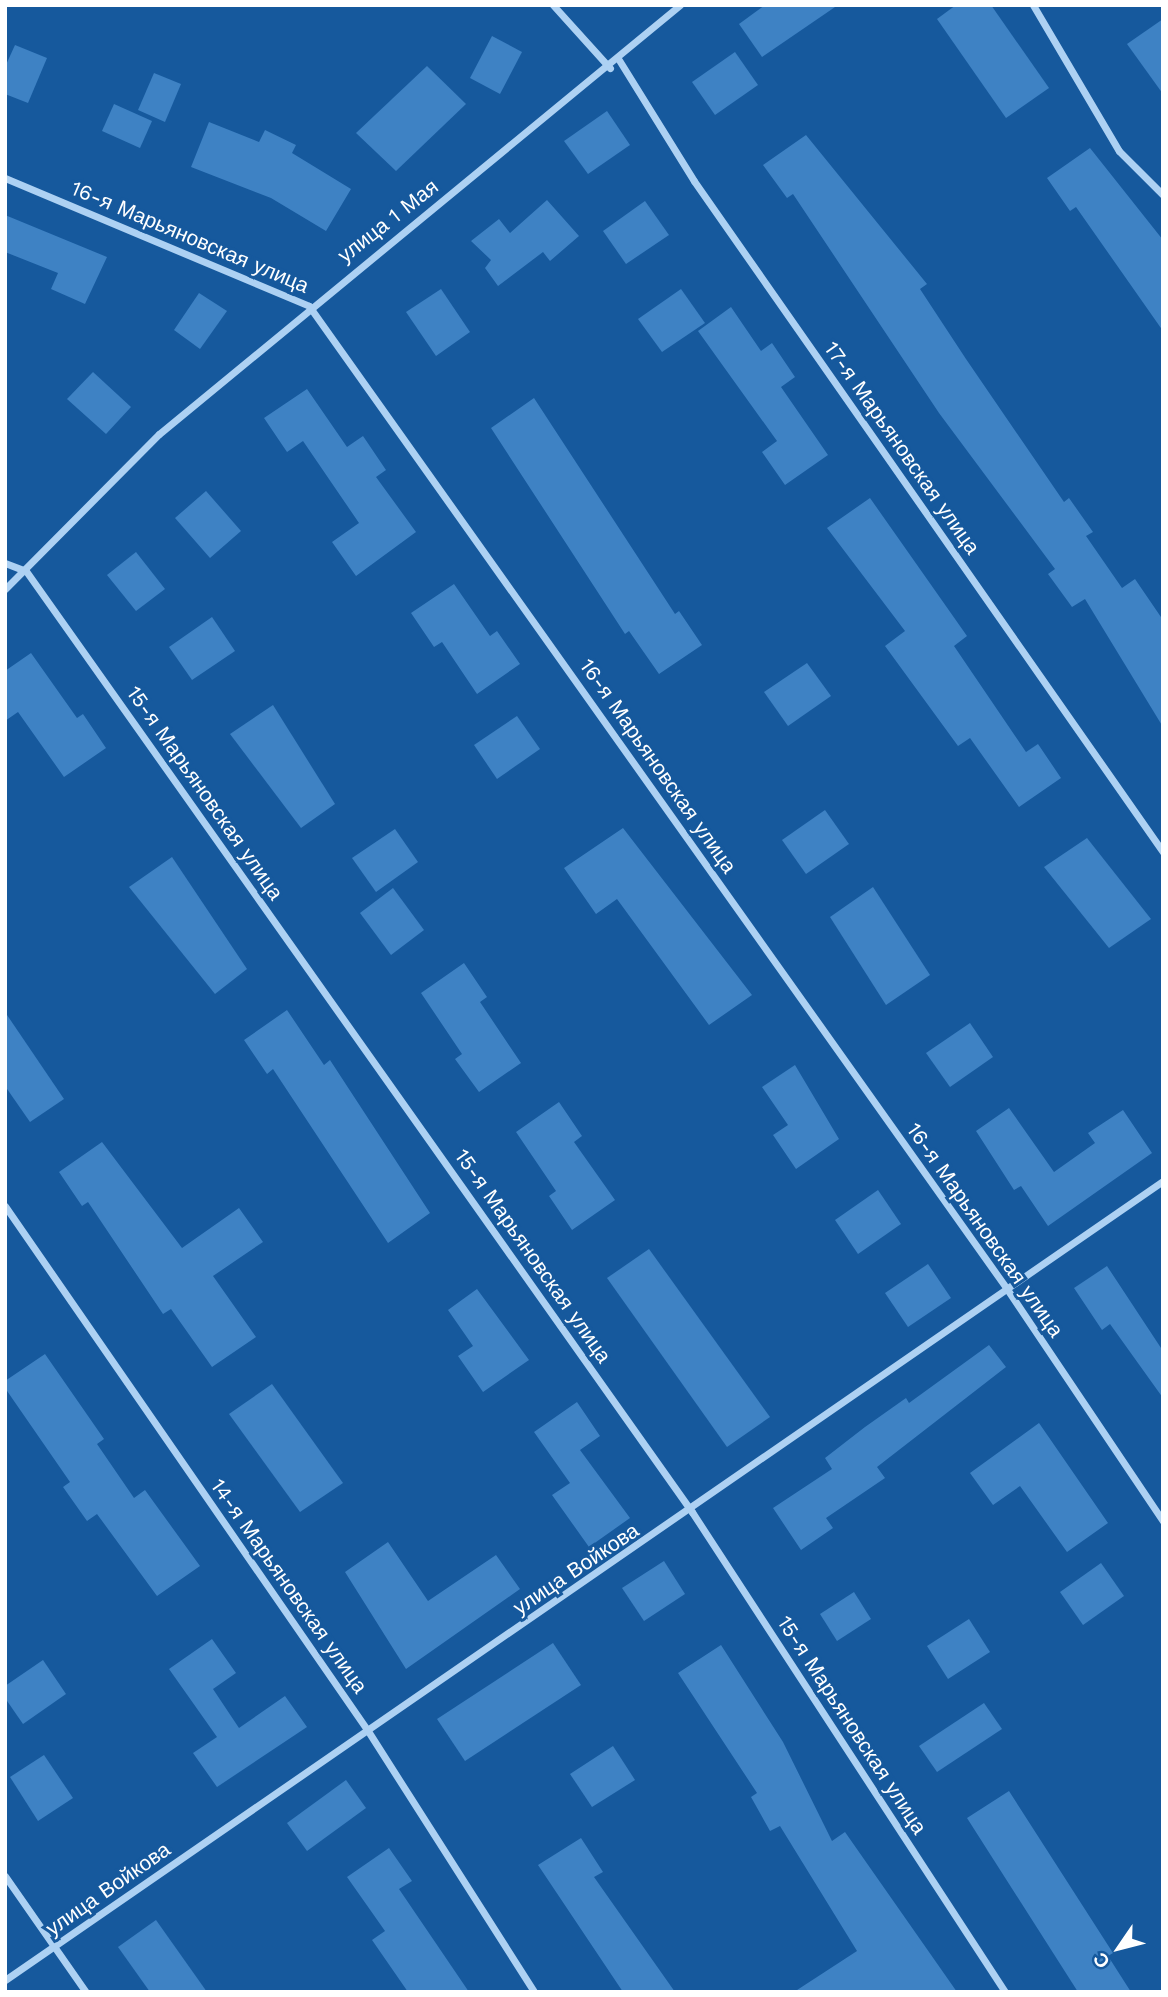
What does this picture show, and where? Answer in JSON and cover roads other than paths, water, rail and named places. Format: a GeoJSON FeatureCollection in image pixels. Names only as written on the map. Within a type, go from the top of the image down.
{"type":"FeatureCollection","features":[{"type":"Feature","properties":{"kind":"street"},"geometry":{"type":"LineString","coordinates":[[553,5],[610,68]]}},
{"type":"Feature","properties":{"kind":"street","name":"улица 1 Мая"},"geometry":{"type":"LineString","coordinates":[[5,589],[26,571],[159,434],[309,306],[620,60],[680,5]]}},
{"type":"Feature","properties":{"kind":"street"},"geometry":{"type":"LineString","coordinates":[[1033,5],[1119,151],[1163,195]]}},
{"type":"Feature","properties":{"kind":"street","name":"17-я Марьяновская улица"},"geometry":{"type":"LineString","coordinates":[[620,60],[694,181],[1163,852]]}},
{"type":"Feature","properties":{"kind":"street","name":"16-я Марьяновская улица"},"geometry":{"type":"LineString","coordinates":[[5,178],[309,306],[1007,1289],[1163,1521]]}},
{"type":"Feature","properties":{"kind":"street"},"geometry":{"type":"LineString","coordinates":[[5,563],[26,571]]}},
{"type":"Feature","properties":{"kind":"street","name":"15-я Марьяновская улица"},"geometry":{"type":"LineString","coordinates":[[26,571],[692,1512],[1005,1992]]}},
{"type":"Feature","properties":{"kind":"street","name":"улица Войкова"},"geometry":{"type":"LineString","coordinates":[[5,1980],[692,1512],[1163,1181]]}},
{"type":"Feature","properties":{"kind":"street","name":"14-я Марьяновская улица"},"geometry":{"type":"LineString","coordinates":[[5,1206],[368,1731],[534,1992]]}},
{"type":"Feature","properties":{"kind":"street"},"geometry":{"type":"LineString","coordinates":[[5,1876],[86,1992]]}}]}
